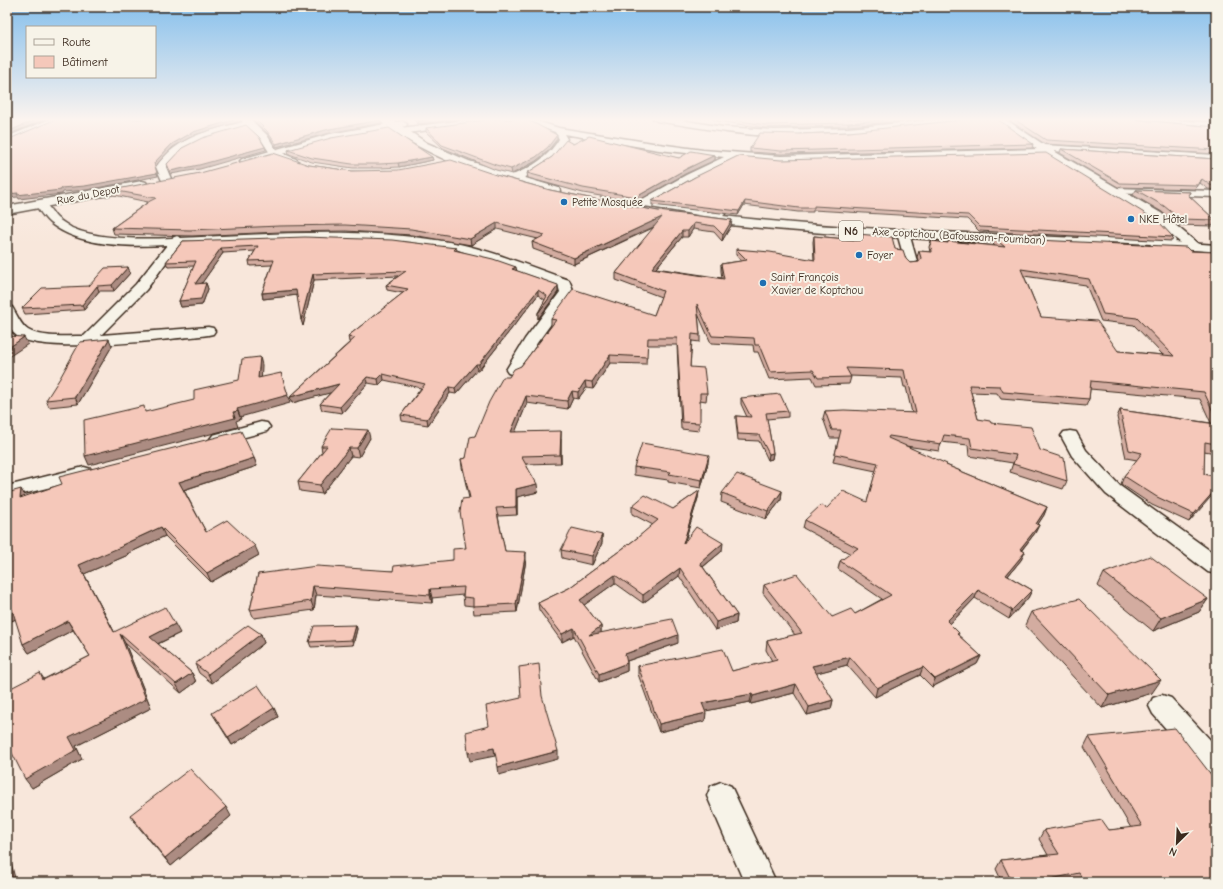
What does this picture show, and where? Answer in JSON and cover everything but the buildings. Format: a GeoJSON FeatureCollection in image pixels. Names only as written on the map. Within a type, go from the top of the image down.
{"type":"FeatureCollection","features":[{"type":"Feature","properties":{"kind":"main road"},"geometry":{"type":"LineString","coordinates":[[237,164],[249,160]]}},
{"type":"Feature","properties":{"kind":"main road"},"geometry":{"type":"LineString","coordinates":[[456,160],[565,190]]}},
{"type":"Feature","properties":{"kind":"main road"},"geometry":{"type":"LineString","coordinates":[[474,160],[516,177]]}},
{"type":"Feature","properties":{"kind":"main road"},"geometry":{"type":"LineString","coordinates":[[1063,160],[1156,216],[1192,244]]}},
{"type":"Feature","properties":{"kind":"main road","name":"Rue du Depot"},"geometry":{"type":"LineString","coordinates":[[7,210],[181,178]]}},
{"type":"Feature","properties":{"kind":"main road","name":"Axe coptchou (Bafoussam-Foumban)"},"geometry":{"type":"LineString","coordinates":[[596,197],[727,221],[1112,241]]}},
{"type":"Feature","properties":{"kind":"main road","name":"Axe coptchou (Bafoussam-Foumban)"},"geometry":{"type":"LineString","coordinates":[[801,224],[903,233],[1192,244]]}},
{"type":"Feature","properties":{"kind":"main road","name":"N6"},"geometry":{"type":"LineString","coordinates":[[1192,244],[1216,243]]}},
{"type":"Feature","properties":{"kind":"main road","name":"N6"},"geometry":{"type":"LineString","coordinates":[[1192,244],[1216,249]]}},
{"type":"Feature","properties":{"kind":"street"},"geometry":{"type":"LineString","coordinates":[[165,160],[161,167],[167,180]]}},
{"type":"Feature","properties":{"kind":"street"},"geometry":{"type":"LineString","coordinates":[[292,160],[305,164]]}},
{"type":"Feature","properties":{"kind":"street"},"geometry":{"type":"LineString","coordinates":[[440,163],[452,160]]}},
{"type":"Feature","properties":{"kind":"street"},"geometry":{"type":"LineString","coordinates":[[516,177],[542,166],[547,160]]}},
{"type":"Feature","properties":{"kind":"street"},"geometry":{"type":"LineString","coordinates":[[640,205],[690,177],[726,160]]}},
{"type":"Feature","properties":{"kind":"street"},"geometry":{"type":"LineString","coordinates":[[1115,191],[1216,194]]}},
{"type":"Feature","properties":{"kind":"street"},"geometry":{"type":"LineString","coordinates":[[40,204],[53,220],[68,230],[87,237],[140,242],[306,236],[393,239],[445,245],[479,253],[564,283],[567,292],[530,342],[514,370]]}},
{"type":"Feature","properties":{"kind":"street"},"geometry":{"type":"LineString","coordinates":[[903,233],[912,265]]}},
{"type":"Feature","properties":{"kind":"street"},"geometry":{"type":"LineString","coordinates":[[88,340],[141,287],[177,240]]}},
{"type":"Feature","properties":{"kind":"street"},"geometry":{"type":"LineString","coordinates":[[7,310],[20,332],[29,337],[49,340],[88,340],[208,331]]}},
{"type":"Feature","properties":{"kind":"street"},"geometry":{"type":"LineString","coordinates":[[199,445],[261,427]]}},
{"type":"Feature","properties":{"kind":"street"},"geometry":{"type":"LineString","coordinates":[[1070,436],[1078,452],[1112,490],[1216,566]]}},
{"type":"Feature","properties":{"kind":"street"},"geometry":{"type":"LineString","coordinates":[[7,492],[101,469]]}},
{"type":"Feature","properties":{"kind":"street"},"geometry":{"type":"LineString","coordinates":[[1162,706],[1216,765]]}},
{"type":"Feature","properties":{"kind":"street"},"geometry":{"type":"LineString","coordinates":[[721,796],[760,882]]}},
{"type":"Feature","properties":{"kind":"place","name":"Petite Mosquée"},"geometry":{"type":"Point","coordinates":[564,202]}},
{"type":"Feature","properties":{"kind":"place","name":"NKE Hôtel"},"geometry":{"type":"Point","coordinates":[1131,219]}},
{"type":"Feature","properties":{"kind":"place","name":"Foyer"},"geometry":{"type":"Point","coordinates":[859,255]}},
{"type":"Feature","properties":{"kind":"place","name":"Saint François Xavier de Koptchou"},"geometry":{"type":"Point","coordinates":[763,283]}}]}
